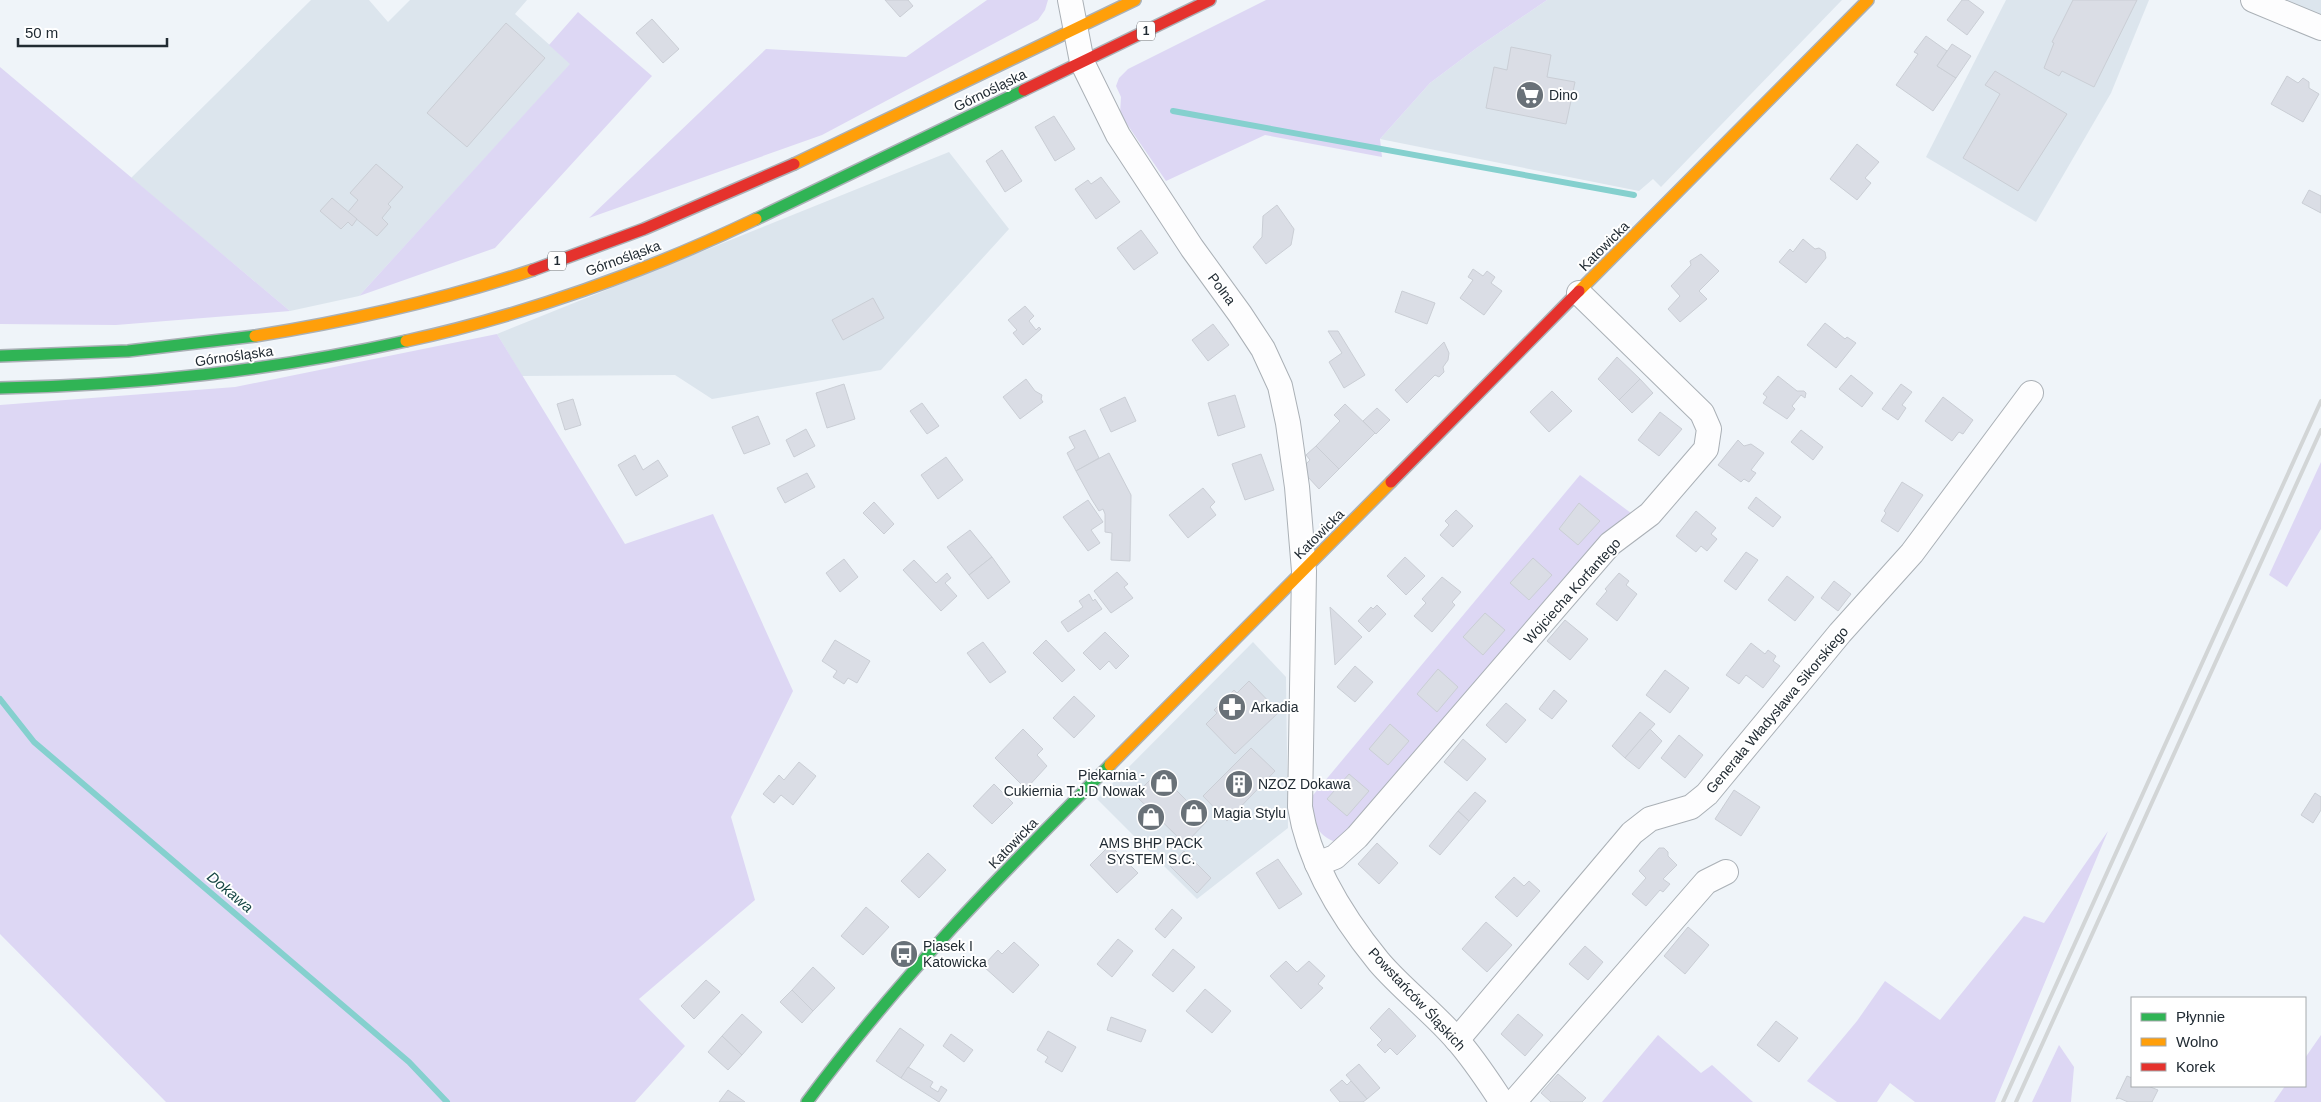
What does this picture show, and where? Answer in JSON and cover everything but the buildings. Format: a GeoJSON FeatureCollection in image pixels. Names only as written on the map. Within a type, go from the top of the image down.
{"type":"FeatureCollection","features":[{"type":"Feature","properties":{"kind":"main road","name":"Górnośląska"},"geometry":{"type":"LineString","coordinates":[[0,356],[149,350],[258,336],[345,320],[505,279],[661,223],[757,182],[1135,0]]}},
{"type":"Feature","properties":{"kind":"main road","name":"Górnośląska"},"geometry":{"type":"LineString","coordinates":[[0,388],[143,382],[225,374],[357,351],[453,328],[545,302],[660,261],[738,228],[1210,0]]}},
{"type":"Feature","properties":{"kind":"main road","name":"Katowicka"},"geometry":{"type":"LineString","coordinates":[[807,1102],[877,1010],[960,920],[1085,790],[1868,0]]}},
{"type":"Feature","properties":{"kind":"street","name":"Polna"},"geometry":{"type":"LineString","coordinates":[[1070,0],[1074,30],[1082,62],[1118,135],[1192,248],[1240,314],[1263,350],[1280,386],[1288,423],[1297,487],[1304,571]]}},
{"type":"Feature","properties":{"kind":"street"},"geometry":{"type":"LineString","coordinates":[[2253,0],[2321,28]]}},
{"type":"Feature","properties":{"kind":"street","name":"Wojciecha Korfantego"},"geometry":{"type":"LineString","coordinates":[[1317,864],[1335,857],[1357,837],[1610,544],[1650,514],[1706,449],[1709,430],[1702,413],[1578,293]]}},
{"type":"Feature","properties":{"kind":"street","name":"Generała Władysława Sikorskiego"},"geometry":{"type":"LineString","coordinates":[[1457,1040],[1632,833],[1650,818],[1691,807],[1708,794],[1840,633],[1912,553],[2031,394]]}},
{"type":"Feature","properties":{"kind":"street","name":"Powstańców Śląskich"},"geometry":{"type":"LineString","coordinates":[[1304,571],[1300,808],[1303,826],[1317,864],[1332,892],[1380,962],[1457,1040],[1502,1102]]}},
{"type":"Feature","properties":{"kind":"street"},"geometry":{"type":"LineString","coordinates":[[1514,1102],[1706,882],[1726,872]]}},
{"type":"Feature","properties":{"kind":"shaded area"},"geometry":{"type":"Polygon","coordinates":[[[311,0],[369,0],[388,22],[410,0],[527,0],[515,14],[571,64],[359,296],[290,311],[131,178],[311,0]]]}},
{"type":"Feature","properties":{"kind":"shaded area"},"geometry":{"type":"Polygon","coordinates":[[[987,0],[1048,0],[1045,10],[1038,20],[822,135],[589,218],[766,49],[906,57],[987,0]]]}},
{"type":"Feature","properties":{"kind":"shaded area"},"geometry":{"type":"Polygon","coordinates":[[[1266,0],[1547,0],[1478,47],[1430,83],[1380,139],[1382,157],[1265,135],[1166,181],[1120,114],[1121,97],[1116,86],[1119,78],[1128,69],[1266,0]]]}},
{"type":"Feature","properties":{"kind":"shaded area"},"geometry":{"type":"Polygon","coordinates":[[[1547,0],[1842,0],[1661,187],[1653,179],[1639,191],[1380,139],[1430,83],[1478,47],[1547,0]]]}},
{"type":"Feature","properties":{"kind":"shaded area"},"geometry":{"type":"Polygon","coordinates":[[[2006,0],[2149,0],[2111,93],[2036,222],[1926,157],[2006,0]]]}},
{"type":"Feature","properties":{"kind":"shaded area"},"geometry":{"type":"Polygon","coordinates":[[[2274,0],[2321,0],[2321,22],[2274,0]]]}},
{"type":"Feature","properties":{"kind":"shaded area"},"geometry":{"type":"Polygon","coordinates":[[[578,12],[652,76],[495,248],[359,296],[570,64],[549,45],[578,12]]]}},
{"type":"Feature","properties":{"kind":"shaded area"},"geometry":{"type":"Polygon","coordinates":[[[0,67],[290,311],[116,325],[0,324],[0,67]]]}},
{"type":"Feature","properties":{"kind":"shaded area"},"geometry":{"type":"Polygon","coordinates":[[[949,152],[1009,229],[881,370],[712,399],[675,375],[522,376],[497,334],[949,152]]]}},
{"type":"Feature","properties":{"kind":"shaded area"},"geometry":{"type":"Polygon","coordinates":[[[497,334],[625,544],[713,514],[793,691],[731,817],[755,900],[639,999],[685,1046],[635,1102],[166,1102],[0,934],[0,405],[235,387],[497,334]]]}},
{"type":"Feature","properties":{"kind":"shaded area"},"geometry":{"type":"Polygon","coordinates":[[[2321,462],[2321,529],[2287,587],[2269,575],[2321,462]]]}},
{"type":"Feature","properties":{"kind":"shaded area"},"geometry":{"type":"Polygon","coordinates":[[[1580,475],[1639,519],[1338,843],[1324,836],[1314,821],[1309,800],[1580,475]]]}},
{"type":"Feature","properties":{"kind":"shaded area"},"geometry":{"type":"Polygon","coordinates":[[[1253,642],[1286,677],[1288,828],[1197,899],[1097,799],[1253,642]]]}},
{"type":"Feature","properties":{"kind":"shaded area"},"geometry":{"type":"Polygon","coordinates":[[[2108,831],[1995,1102],[1915,1102],[1890,1083],[1877,1102],[1837,1102],[1807,1081],[1857,1021],[1885,981],[1940,1020],[2024,916],[2044,923],[2108,831]]]}},
{"type":"Feature","properties":{"kind":"shaded area"},"geometry":{"type":"Polygon","coordinates":[[[1658,1035],[1701,1073],[1712,1065],[1753,1102],[1602,1102],[1658,1035]]]}},
{"type":"Feature","properties":{"kind":"shaded area"},"geometry":{"type":"Polygon","coordinates":[[[2321,1035],[2321,1102],[2274,1102],[2284,1087],[2306,1087],[2306,1057],[2321,1035]]]}},
{"type":"Feature","properties":{"kind":"shaded area"},"geometry":{"type":"Polygon","coordinates":[[[2059,1045],[2074,1067],[2071,1102],[2032,1102],[2059,1045]]]}},
{"type":"Feature","properties":{"kind":"waterway"},"geometry":{"type":"LineString","coordinates":[[1173,111],[1634,195]]}},
{"type":"Feature","properties":{"kind":"waterway","name":"Dokawa"},"geometry":{"type":"LineString","coordinates":[[0,699],[34,742],[409,1062],[447,1102]]}},
{"type":"Feature","properties":{"kind":"railway"},"geometry":{"type":"LineString","coordinates":[[2003,1102],[2321,401]]}},
{"type":"Feature","properties":{"kind":"railway"},"geometry":{"type":"LineString","coordinates":[[2016,1102],[2321,430]]}},
{"type":"Feature","properties":{"kind":"traffic: fast"},"geometry":{"type":"LineString","coordinates":[[756,219],[1024,90]]}},
{"type":"Feature","properties":{"kind":"traffic: fast"},"geometry":{"type":"LineString","coordinates":[[0,356],[128,351],[255,336]]}},
{"type":"Feature","properties":{"kind":"traffic: fast"},"geometry":{"type":"LineString","coordinates":[[0,388],[103,384],[204,375],[304,361],[406,341]]}},
{"type":"Feature","properties":{"kind":"traffic: fast"},"geometry":{"type":"LineString","coordinates":[[807,1102],[841,1057],[914,970],[991,886],[1110,765]]}},
{"type":"Feature","properties":{"kind":"traffic: slow"},"geometry":{"type":"LineString","coordinates":[[794,164],[1135,0]]}},
{"type":"Feature","properties":{"kind":"traffic: slow"},"geometry":{"type":"LineString","coordinates":[[1579,291],[1868,0]]}},
{"type":"Feature","properties":{"kind":"traffic: slow"},"geometry":{"type":"LineString","coordinates":[[406,341],[494,319],[584,290],[672,256],[756,219]]}},
{"type":"Feature","properties":{"kind":"traffic: slow"},"geometry":{"type":"LineString","coordinates":[[255,336],[395,309],[533,270]]}},
{"type":"Feature","properties":{"kind":"traffic: slow"},"geometry":{"type":"LineString","coordinates":[[1110,765],[1391,482]]}},
{"type":"Feature","properties":{"kind":"traffic: jam"},"geometry":{"type":"LineString","coordinates":[[1024,90],[1210,0]]}},
{"type":"Feature","properties":{"kind":"traffic: jam"},"geometry":{"type":"LineString","coordinates":[[533,270],[644,229],[794,164]]}},
{"type":"Feature","properties":{"kind":"traffic: jam"},"geometry":{"type":"LineString","coordinates":[[1391,482],[1579,291]]}},
{"type":"Feature","properties":{"kind":"place","name":"Dino"},"geometry":{"type":"Point","coordinates":[1530,95]}},
{"type":"Feature","properties":{"kind":"place","name":"Arkadia"},"geometry":{"type":"Point","coordinates":[1232,707]}},
{"type":"Feature","properties":{"kind":"place","name":"Piekarnia - Cukiernia T.J.D Nowak"},"geometry":{"type":"Point","coordinates":[1164,783]}},
{"type":"Feature","properties":{"kind":"place","name":"NZOZ Dokawa"},"geometry":{"type":"Point","coordinates":[1239,784]}},
{"type":"Feature","properties":{"kind":"place","name":"Magia Stylu"},"geometry":{"type":"Point","coordinates":[1194,813]}},
{"type":"Feature","properties":{"kind":"place","name":"AMS BHP PACK SYSTEM S.C."},"geometry":{"type":"Point","coordinates":[1151,817]}},
{"type":"Feature","properties":{"kind":"place","name":"Piasek I Katowicka"},"geometry":{"type":"Point","coordinates":[904,954]}}]}
